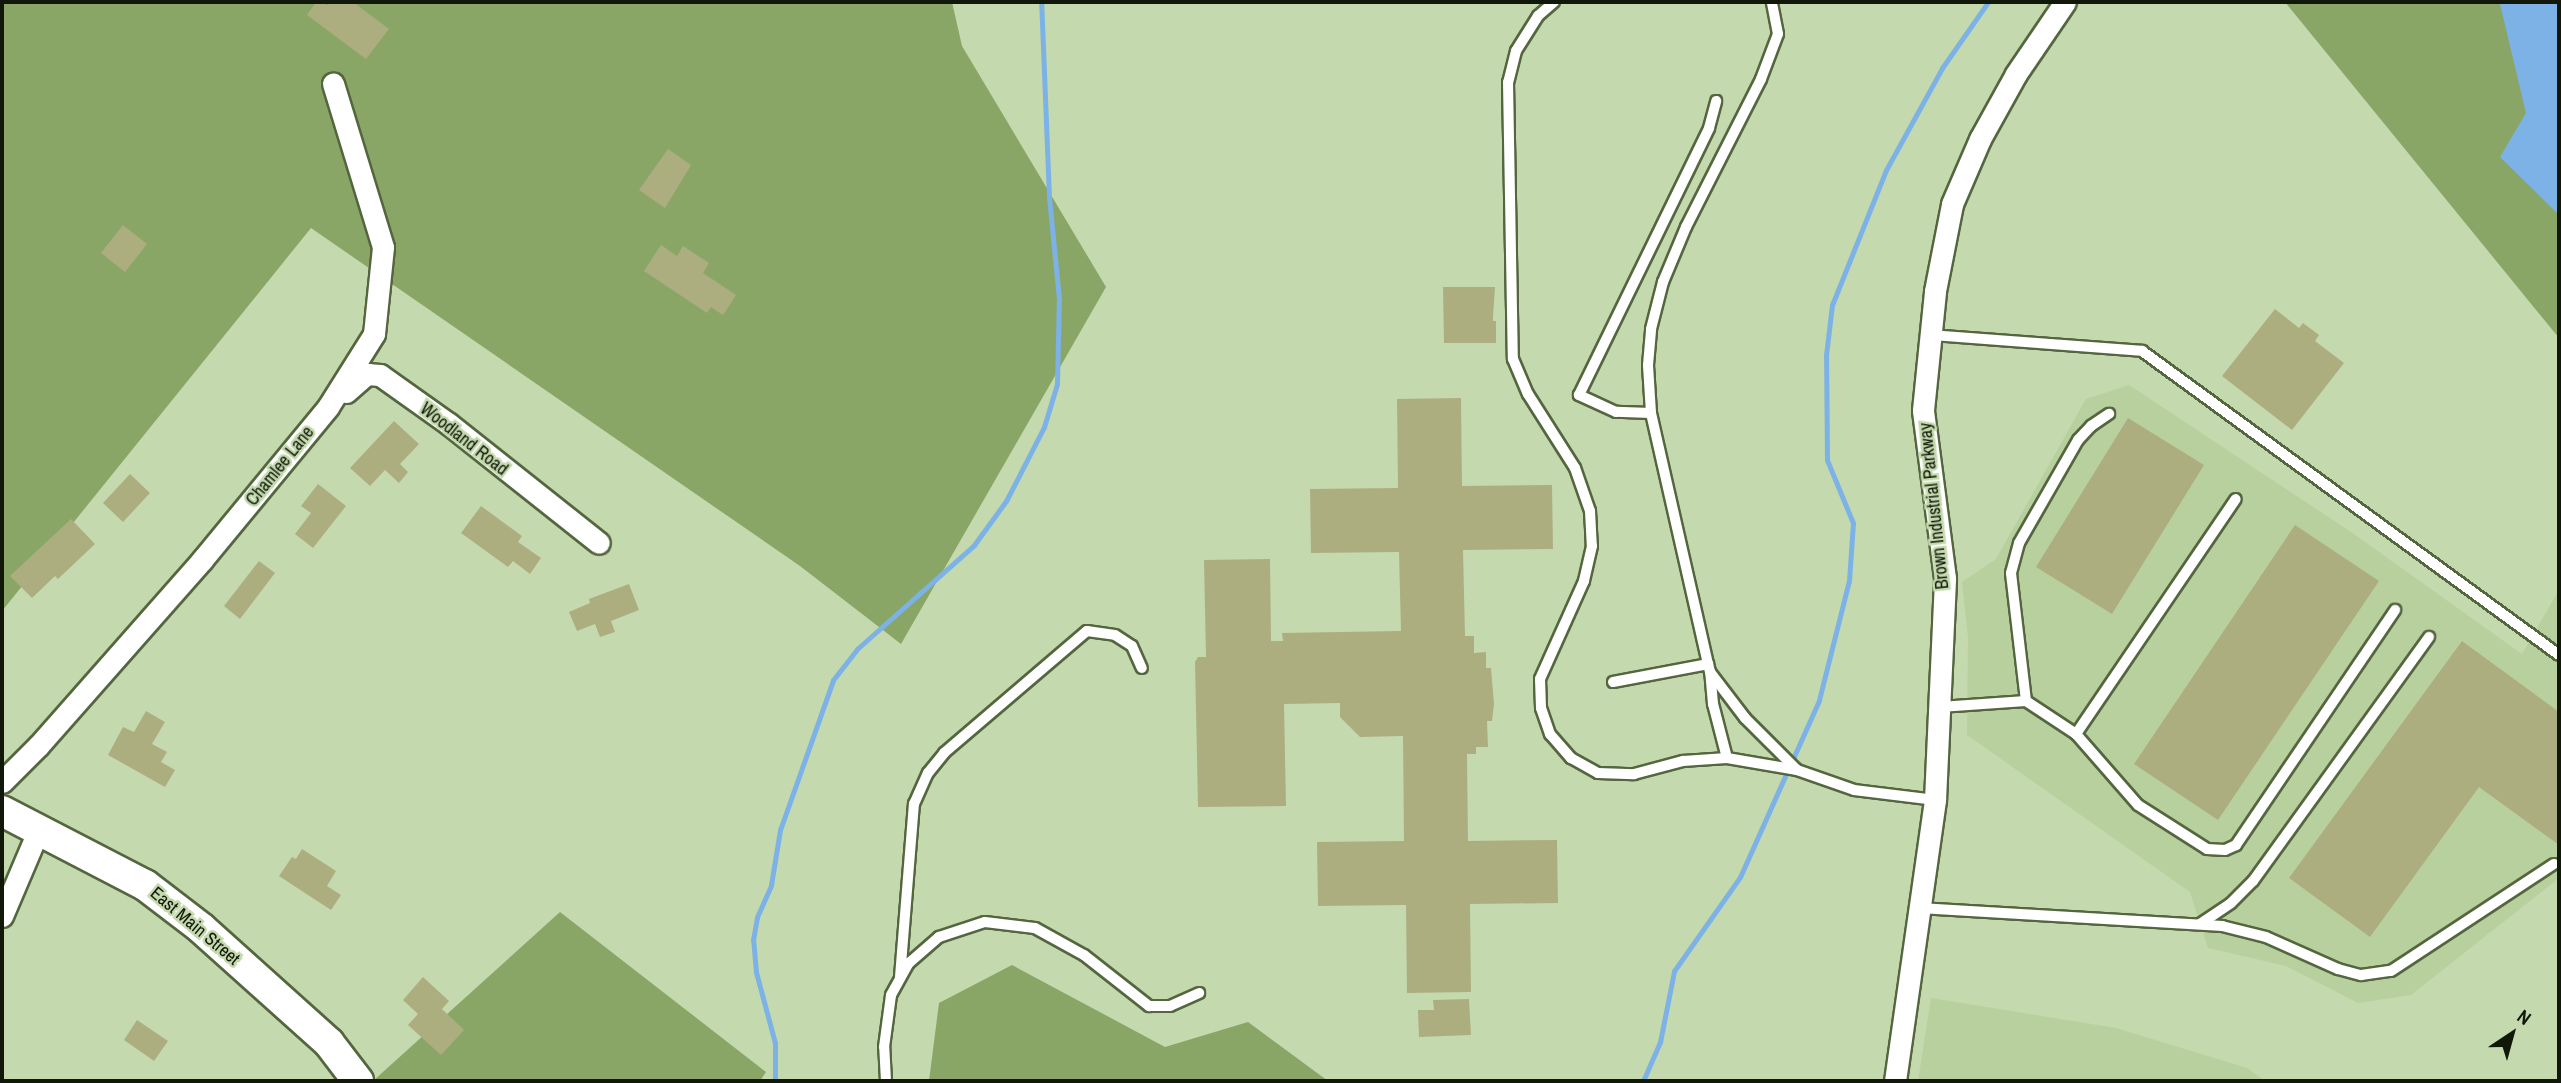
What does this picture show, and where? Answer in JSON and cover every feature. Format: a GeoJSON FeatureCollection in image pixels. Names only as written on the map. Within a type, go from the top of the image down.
{"type":"FeatureCollection","features":[{"type":"Feature","properties":{"kind":"main road","name":"East Main Street"},"geometry":{"type":"LineString","coordinates":[[2,811],[145,885],[201,928],[329,1043],[358,1081]]}},
{"type":"Feature","properties":{"kind":"street","name":"Brown Industrial Parkway"},"geometry":{"type":"LineString","coordinates":[[1895,1081],[1935,800],[1940,707],[1945,578],[1923,411],[1935,291],[1952,204],[1980,139],[2016,74],[2065,2]]}},
{"type":"Feature","properties":{"kind":"street","name":"Chamlee Lane"},"geometry":{"type":"LineString","coordinates":[[2,782],[39,745],[202,560],[328,407],[374,334],[383,247],[333,83]]}},
{"type":"Feature","properties":{"kind":"street","name":"Woodland Road"},"geometry":{"type":"LineString","coordinates":[[328,407],[367,374],[380,375],[449,424],[599,543]]}},
{"type":"Feature","properties":{"kind":"street"},"geometry":{"type":"LineString","coordinates":[[2,916],[38,829]]}},
{"type":"Feature","properties":{"kind":"lane"},"geometry":{"type":"LineString","coordinates":[[1554,2],[1538,16],[1516,51],[1508,82],[1513,359],[1528,394],[1575,468],[1590,511],[1592,546],[1584,581],[1540,679],[1541,708],[1550,734],[1571,758],[1598,773],[1634,774],[1683,761],[1727,758],[1797,771],[1854,790],[1935,800]]}},
{"type":"Feature","properties":{"kind":"lane"},"geometry":{"type":"LineString","coordinates":[[1727,758],[1713,705],[1709,668],[1651,413],[1648,365],[1651,329],[1663,282],[1778,34],[1772,2]]}},
{"type":"Feature","properties":{"kind":"lane"},"geometry":{"type":"LineString","coordinates":[[1651,413],[1616,412],[1579,395],[1709,128],[1716,101]]}},
{"type":"Feature","properties":{"kind":"lane"},"geometry":{"type":"LineString","coordinates":[[1931,335],[2141,351],[2559,653]]}},
{"type":"Feature","properties":{"kind":"lane"},"geometry":{"type":"LineString","coordinates":[[2026,701],[2011,573],[2019,543],[2078,440],[2091,426],[2109,414]]}},
{"type":"Feature","properties":{"kind":"lane"},"geometry":{"type":"LineString","coordinates":[[2076,734],[2236,499]]}},
{"type":"Feature","properties":{"kind":"lane"},"geometry":{"type":"LineString","coordinates":[[1940,707],[2026,701],[2076,734],[2137,805],[2207,849],[2225,850],[2236,845],[2395,610]]}},
{"type":"Feature","properties":{"kind":"lane"},"geometry":{"type":"LineString","coordinates":[[900,977],[914,804],[928,773],[944,753],[1087,631],[1115,635],[1132,646],[1143,668]]}},
{"type":"Feature","properties":{"kind":"lane"},"geometry":{"type":"LineString","coordinates":[[2200,925],[2231,903],[2253,881],[2430,636]]}},
{"type":"Feature","properties":{"kind":"lane"},"geometry":{"type":"LineString","coordinates":[[1613,682],[1709,668]]}},
{"type":"Feature","properties":{"kind":"lane"},"geometry":{"type":"LineString","coordinates":[[1709,668],[1745,718],[1797,771]]}},
{"type":"Feature","properties":{"kind":"lane"},"geometry":{"type":"LineString","coordinates":[[1919,908],[2095,921],[2200,925],[2266,937],[2338,969],[2361,975],[2377,974],[2391,971],[2554,864]]}},
{"type":"Feature","properties":{"kind":"lane"},"geometry":{"type":"LineString","coordinates":[[886,1081],[884,1047],[891,995],[900,977],[909,963],[939,937],[985,922],[1035,928],[1084,956],[1149,1006],[1170,1006],[1199,993]]}},
{"type":"Feature","properties":{"kind":"shaded area"},"geometry":{"type":"Polygon","coordinates":[[[2,2],[952,2],[962,46],[1106,287],[901,644],[800,566],[311,228],[2,611],[2,2]]]}},
{"type":"Feature","properties":{"kind":"shaded area"},"geometry":{"type":"Polygon","coordinates":[[[2285,2],[2559,2],[2559,338],[2285,2]]]}},
{"type":"Feature","properties":{"kind":"shaded area"},"geometry":{"type":"Polygon","coordinates":[[[2129,385],[2351,532],[2522,654],[2559,590],[2559,878],[2411,995],[2358,1003],[2286,966],[2208,948],[2190,892],[1967,735],[1968,637],[1962,582],[1996,559],[2086,399],[2129,385]]]}},
{"type":"Feature","properties":{"kind":"shaded area"},"geometry":{"type":"Polygon","coordinates":[[[560,912],[766,1072],[760,1081],[373,1081],[560,912]]]}},
{"type":"Feature","properties":{"kind":"shaded area"},"geometry":{"type":"Polygon","coordinates":[[[1012,965],[1165,1047],[1248,1022],[1328,1081],[929,1081],[939,1003],[1012,965]]]}},
{"type":"Feature","properties":{"kind":"shaded area"},"geometry":{"type":"Polygon","coordinates":[[[1931,998],[2116,1028],[2247,1068],[2265,1081],[1918,1081],[1931,998]]]}},
{"type":"Feature","properties":{"kind":"water"},"geometry":{"type":"Polygon","coordinates":[[[2559,2],[2559,215],[2500,157],[2526,113],[2500,4],[2559,2]]]}},
{"type":"Feature","properties":{"kind":"building"},"geometry":{"type":"Polygon","coordinates":[[[316,2],[328,5],[330,2],[353,2],[389,29],[366,59],[307,15],[316,2]]]}},
{"type":"Feature","properties":{"kind":"building"},"geometry":{"type":"Polygon","coordinates":[[[668,149],[691,165],[665,208],[639,190],[668,149]]]}},
{"type":"Feature","properties":{"kind":"building"},"geometry":{"type":"Polygon","coordinates":[[[123,225],[147,244],[125,272],[101,253],[123,225]]]}},
{"type":"Feature","properties":{"kind":"building"},"geometry":{"type":"Polygon","coordinates":[[[661,245],[677,256],[683,246],[709,263],[703,273],[736,295],[723,315],[711,307],[707,313],[644,271],[661,245]]]}},
{"type":"Feature","properties":{"kind":"building"},"geometry":{"type":"Polygon","coordinates":[[[1443,287],[1495,287],[1493,321],[1496,321],[1496,343],[1444,343],[1443,287]]]}},
{"type":"Feature","properties":{"kind":"building"},"geometry":{"type":"Polygon","coordinates":[[[2275,309],[2299,328],[2303,323],[2319,335],[2315,341],[2344,363],[2292,430],[2222,376],[2275,309]]]}},
{"type":"Feature","properties":{"kind":"building"},"geometry":{"type":"Polygon","coordinates":[[[1461,398],[1462,486],[1552,485],[1553,549],[1463,550],[1465,636],[1474,636],[1474,653],[1486,652],[1486,668],[1491,668],[1494,704],[1492,721],[1487,721],[1488,747],[1476,747],[1476,754],[1467,754],[1468,841],[1557,840],[1558,903],[1470,904],[1471,992],[1407,993],[1406,905],[1318,906],[1317,842],[1404,841],[1403,736],[1360,737],[1340,717],[1340,703],[1284,704],[1286,806],[1198,807],[1195,662],[1198,657],[1206,657],[1204,560],[1270,559],[1271,641],[1283,641],[1282,633],[1401,631],[1399,552],[1311,553],[1310,489],[1398,488],[1397,399],[1461,398]]]}},
{"type":"Feature","properties":{"kind":"building"},"geometry":{"type":"Polygon","coordinates":[[[2128,418],[2204,465],[2112,614],[2036,567],[2128,418]]]}},
{"type":"Feature","properties":{"kind":"building"},"geometry":{"type":"Polygon","coordinates":[[[394,421],[419,444],[400,464],[408,472],[399,483],[385,470],[370,486],[350,468],[394,421]]]}},
{"type":"Feature","properties":{"kind":"building"},"geometry":{"type":"Polygon","coordinates":[[[130,474],[150,493],[123,522],[103,503],[130,474]]]}},
{"type":"Feature","properties":{"kind":"building"},"geometry":{"type":"Polygon","coordinates":[[[318,484],[346,506],[313,548],[295,534],[311,513],[301,506],[318,484]]]}},
{"type":"Feature","properties":{"kind":"building"},"geometry":{"type":"Polygon","coordinates":[[[481,506],[522,536],[518,542],[541,558],[530,574],[513,561],[508,567],[461,533],[481,506]]]}},
{"type":"Feature","properties":{"kind":"building"},"geometry":{"type":"Polygon","coordinates":[[[71,519],[95,544],[58,579],[55,576],[32,598],[10,576],[71,519]]]}},
{"type":"Feature","properties":{"kind":"building"},"geometry":{"type":"Polygon","coordinates":[[[2295,525],[2379,581],[2218,820],[2134,764],[2295,525]]]}},
{"type":"Feature","properties":{"kind":"building"},"geometry":{"type":"Polygon","coordinates":[[[259,561],[275,573],[240,619],[224,606],[259,561]]]}},
{"type":"Feature","properties":{"kind":"building"},"geometry":{"type":"Polygon","coordinates":[[[629,584],[639,610],[611,621],[615,632],[600,637],[595,624],[577,631],[569,612],[590,603],[589,599],[629,584]]]}},
{"type":"Feature","properties":{"kind":"building"},"geometry":{"type":"Polygon","coordinates":[[[2462,641],[2559,712],[2559,845],[2479,787],[2370,937],[2289,878],[2462,641]]]}},
{"type":"Feature","properties":{"kind":"building"},"geometry":{"type":"Polygon","coordinates":[[[146,711],[165,722],[152,744],[167,752],[161,762],[175,770],[165,787],[108,755],[123,727],[134,732],[146,711]]]}},
{"type":"Feature","properties":{"kind":"building"},"geometry":{"type":"Polygon","coordinates":[[[302,849],[336,871],[327,886],[341,895],[331,910],[279,876],[292,857],[296,859],[302,849]]]}},
{"type":"Feature","properties":{"kind":"building"},"geometry":{"type":"Polygon","coordinates":[[[423,977],[449,1001],[442,1009],[464,1030],[441,1055],[408,1025],[418,1014],[403,1000],[423,977]]]}},
{"type":"Feature","properties":{"kind":"building"},"geometry":{"type":"Polygon","coordinates":[[[1469,999],[1471,1035],[1419,1037],[1418,1010],[1434,1010],[1433,1000],[1469,999]]]}},
{"type":"Feature","properties":{"kind":"building"},"geometry":{"type":"Polygon","coordinates":[[[137,1020],[168,1041],[154,1061],[124,1040],[137,1020]]]}},
{"type":"Feature","properties":{"kind":"waterway"},"geometry":{"type":"LineString","coordinates":[[775,1081],[775,1043],[756,972],[753,940],[757,917],[771,885],[780,830],[833,680],[857,649],[974,545],[1006,501],[1044,427],[1057,384],[1059,299],[1049,197],[1041,2]]}},
{"type":"Feature","properties":{"kind":"waterway"},"geometry":{"type":"LineString","coordinates":[[1643,1081],[1660,1042],[1674,971],[1740,877],[1819,700],[1849,581],[1853,523],[1827,460],[1826,355],[1832,305],[1886,170],[1942,68],[1988,2]]}}]}
